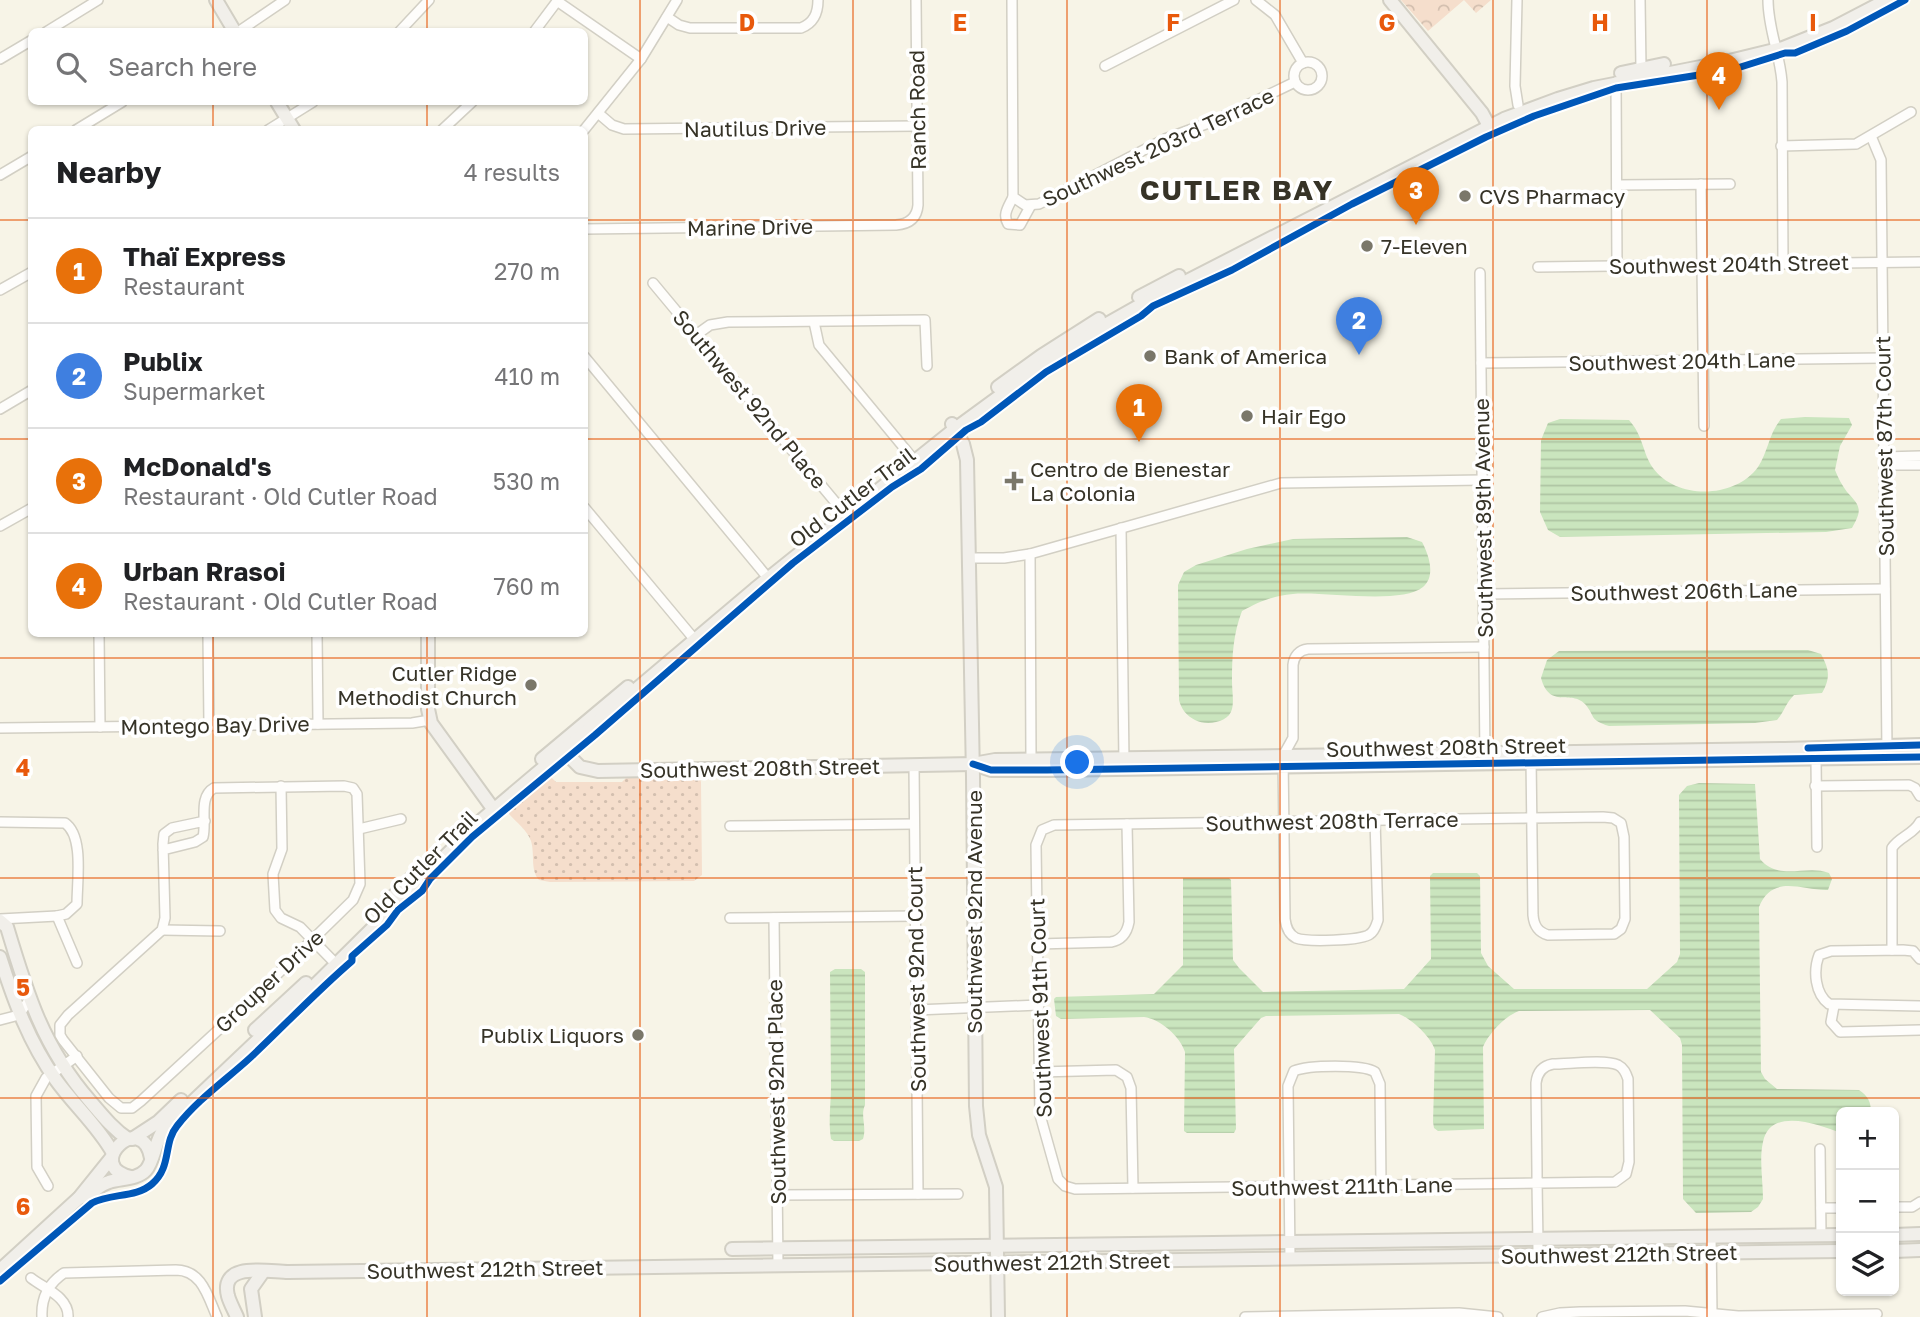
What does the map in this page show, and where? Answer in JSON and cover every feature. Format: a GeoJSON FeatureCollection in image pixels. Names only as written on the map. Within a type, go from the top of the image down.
{"type":"FeatureCollection","features":[{"type":"Feature","properties":{"kind":"street"},"geometry":{"type":"LineString","coordinates":[[53,28],[99,0]]}},
{"type":"Feature","properties":{"kind":"street"},"geometry":{"type":"LineString","coordinates":[[216,0],[234,28]]}},
{"type":"Feature","properties":{"kind":"street"},"geometry":{"type":"LineString","coordinates":[[243,28],[285,0]]}},
{"type":"Feature","properties":{"kind":"street"},"geometry":{"type":"LineString","coordinates":[[403,28],[429,0]]}},
{"type":"Feature","properties":{"kind":"street"},"geometry":{"type":"LineString","coordinates":[[537,28],[557,0],[641,59]]}},
{"type":"Feature","properties":{"kind":"street"},"geometry":{"type":"LineString","coordinates":[[587,126],[641,59],[677,0]]}},
{"type":"Feature","properties":{"kind":"street"},"geometry":{"type":"LineString","coordinates":[[667,17],[687,28],[801,28],[814,18],[818,0]]}},
{"type":"Feature","properties":{"kind":"street","name":"Ranch Road"},"geometry":{"type":"LineString","coordinates":[[914,218],[918,205],[916,0]]}},
{"type":"Feature","properties":{"kind":"street"},"geometry":{"type":"LineString","coordinates":[[1012,0],[1016,199],[1005,213],[1008,224],[1020,225],[1031,205]]}},
{"type":"Feature","properties":{"kind":"street"},"geometry":{"type":"LineString","coordinates":[[1105,66],[1234,0]]}},
{"type":"Feature","properties":{"kind":"street"},"geometry":{"type":"LineString","coordinates":[[1256,0],[1275,15],[1303,63]]}},
{"type":"Feature","properties":{"kind":"street"},"geometry":{"type":"LineString","coordinates":[[1390,0],[1487,122]]}},
{"type":"Feature","properties":{"kind":"street"},"geometry":{"type":"LineString","coordinates":[[1517,0],[1515,86],[1518,105]]}},
{"type":"Feature","properties":{"kind":"street"},"geometry":{"type":"LineString","coordinates":[[1640,0],[1641,68]]}},
{"type":"Feature","properties":{"kind":"street"},"geometry":{"type":"LineString","coordinates":[[1768,0],[1769,24],[1782,82],[1783,264]]}},
{"type":"Feature","properties":{"kind":"street"},"geometry":{"type":"LineString","coordinates":[[1776,46],[1869,0]]}},
{"type":"Feature","properties":{"kind":"street"},"geometry":{"type":"LineString","coordinates":[[1088,331],[1518,105],[1598,83],[1616,82],[1776,46],[1825,32],[1887,0]]}},
{"type":"Feature","properties":{"kind":"street"},"geometry":{"type":"LineString","coordinates":[[0,59],[28,42]]}},
{"type":"Feature","properties":{"kind":"street"},"geometry":{"type":"LineString","coordinates":[[1312,62],[1320,68],[1322,81],[1315,89],[1306,90],[1295,82],[1296,68],[1303,63],[1312,62]]}},
{"type":"Feature","properties":{"kind":"street"},"geometry":{"type":"LineString","coordinates":[[1487,122],[1641,68],[1697,63]]}},
{"type":"Feature","properties":{"kind":"street","name":"Southwest 203rd Terrace"},"geometry":{"type":"LineString","coordinates":[[1016,199],[1031,205],[1039,204],[1165,139],[1214,121],[1295,82]]}},
{"type":"Feature","properties":{"kind":"street"},"geometry":{"type":"LineString","coordinates":[[1616,82],[1617,266]]}},
{"type":"Feature","properties":{"kind":"street"},"geometry":{"type":"LineString","coordinates":[[83,126],[117,105]]}},
{"type":"Feature","properties":{"kind":"street"},"geometry":{"type":"LineString","coordinates":[[279,105],[291,124],[310,105]]}},
{"type":"Feature","properties":{"kind":"street"},"geometry":{"type":"LineString","coordinates":[[446,126],[469,105]]}},
{"type":"Feature","properties":{"kind":"street"},"geometry":{"type":"LineString","coordinates":[[1781,146],[1851,145],[1911,112]]}},
{"type":"Feature","properties":{"kind":"street","name":"Nautilus Drive"},"geometry":{"type":"LineString","coordinates":[[598,113],[612,125],[624,129],[917,126]]}},
{"type":"Feature","properties":{"kind":"street","name":"Southwest 87th Court"},"geometry":{"type":"LineString","coordinates":[[1871,136],[1881,160],[1886,751]]}},
{"type":"Feature","properties":{"kind":"street"},"geometry":{"type":"LineString","coordinates":[[0,175],[28,158]]}},
{"type":"Feature","properties":{"kind":"street"},"geometry":{"type":"LineString","coordinates":[[1701,184],[1704,426]]}},
{"type":"Feature","properties":{"kind":"street"},"geometry":{"type":"LineString","coordinates":[[1617,185],[1730,184]]}},
{"type":"Feature","properties":{"kind":"street","name":"Marine Drive"},"geometry":{"type":"LineString","coordinates":[[588,229],[896,225],[914,218]]}},
{"type":"Feature","properties":{"kind":"street"},"geometry":{"type":"LineString","coordinates":[[79,1198],[90,1195],[107,1182],[145,1172],[157,1139],[164,1129],[334,962],[457,833],[492,807],[844,512],[1021,370],[1169,281],[1248,245]]}},
{"type":"Feature","properties":{"kind":"street","name":"Southwest 204th Street"},"geometry":{"type":"LineString","coordinates":[[1538,267],[1920,262]]}},
{"type":"Feature","properties":{"kind":"street","name":"Southwest 89th Avenue"},"geometry":{"type":"LineString","coordinates":[[1480,273],[1485,758]]}},
{"type":"Feature","properties":{"kind":"street"},"geometry":{"type":"LineString","coordinates":[[0,290],[28,274]]}},
{"type":"Feature","properties":{"kind":"street"},"geometry":{"type":"LineString","coordinates":[[1161,295],[1169,281]]}},
{"type":"Feature","properties":{"kind":"street","name":"Southwest 92nd Place"},"geometry":{"type":"LineString","coordinates":[[653,283],[844,512]]}},
{"type":"Feature","properties":{"kind":"street"},"geometry":{"type":"LineString","coordinates":[[696,335],[717,323],[925,320],[927,366]]}},
{"type":"Feature","properties":{"kind":"street"},"geometry":{"type":"LineString","coordinates":[[814,322],[819,345],[910,455]]}},
{"type":"Feature","properties":{"kind":"street","name":"Southwest 204th Lane"},"geometry":{"type":"LineString","coordinates":[[1481,363],[1883,358]]}},
{"type":"Feature","properties":{"kind":"street"},"geometry":{"type":"LineString","coordinates":[[588,361],[766,576]]}},
{"type":"Feature","properties":{"kind":"street"},"geometry":{"type":"LineString","coordinates":[[0,409],[28,392]]}},
{"type":"Feature","properties":{"kind":"street"},"geometry":{"type":"LineString","coordinates":[[844,512],[910,455],[953,426]]}},
{"type":"Feature","properties":{"kind":"street","name":"Southwest 92nd Avenue"},"geometry":{"type":"LineString","coordinates":[[953,426],[965,448],[967,460],[977,1123],[996,1187],[999,1317]]}},
{"type":"Feature","properties":{"kind":"street"},"geometry":{"type":"LineString","coordinates":[[1884,461],[1920,456]]}},
{"type":"Feature","properties":{"kind":"street"},"geometry":{"type":"LineString","coordinates":[[1884,461],[1920,465]]}},
{"type":"Feature","properties":{"kind":"street"},"geometry":{"type":"LineString","coordinates":[[968,558],[1004,558],[1030,554],[1286,482],[1483,480]]}},
{"type":"Feature","properties":{"kind":"street"},"geometry":{"type":"LineString","coordinates":[[0,526],[28,510]]}},
{"type":"Feature","properties":{"kind":"street"},"geometry":{"type":"LineString","coordinates":[[588,512],[693,638]]}},
{"type":"Feature","properties":{"kind":"street"},"geometry":{"type":"LineString","coordinates":[[1121,528],[1124,763]]}},
{"type":"Feature","properties":{"kind":"street"},"geometry":{"type":"LineString","coordinates":[[1030,554],[1031,759]]}},
{"type":"Feature","properties":{"kind":"street","name":"Southwest 206th Lane"},"geometry":{"type":"LineString","coordinates":[[1483,594],[1885,589]]}},
{"type":"Feature","properties":{"kind":"street"},"geometry":{"type":"LineString","coordinates":[[99,637],[100,727]]}},
{"type":"Feature","properties":{"kind":"street"},"geometry":{"type":"LineString","coordinates":[[208,637],[209,725]]}},
{"type":"Feature","properties":{"kind":"street"},"geometry":{"type":"LineString","coordinates":[[317,637],[318,724]]}},
{"type":"Feature","properties":{"kind":"street"},"geometry":{"type":"LineString","coordinates":[[428,637],[430,720],[438,736],[492,807]]}},
{"type":"Feature","properties":{"kind":"street"},"geometry":{"type":"LineString","coordinates":[[1375,820],[1378,920],[1372,932],[1359,938],[1305,940],[1292,936],[1285,922],[1283,761],[1293,738],[1295,657],[1302,650],[1308,649],[1484,647]]}},
{"type":"Feature","properties":{"kind":"street","name":"Montego Bay Drive"},"geometry":{"type":"LineString","coordinates":[[0,727],[318,724],[430,720]]}},
{"type":"Feature","properties":{"kind":"street"},"geometry":{"type":"LineString","coordinates":[[1293,738],[1304,756]]}},
{"type":"Feature","properties":{"kind":"street","name":"Southwest 208th Street"},"geometry":{"type":"LineString","coordinates":[[1283,761],[1304,756],[1816,759],[1920,745]]}},
{"type":"Feature","properties":{"kind":"street","name":"Southwest 208th Street"},"geometry":{"type":"LineString","coordinates":[[561,748],[580,768],[592,771],[973,764],[1031,759],[1124,763]]}},
{"type":"Feature","properties":{"kind":"street","name":"Southwest 208th Street"},"geometry":{"type":"LineString","coordinates":[[1531,758],[1793,749],[1886,751],[1920,757]]}},
{"type":"Feature","properties":{"kind":"street","name":"Southwest 208th Street"},"geometry":{"type":"LineString","coordinates":[[973,764],[991,770],[1124,763],[1485,758]]}},
{"type":"Feature","properties":{"kind":"street"},"geometry":{"type":"LineString","coordinates":[[1531,758],[1532,818]]}},
{"type":"Feature","properties":{"kind":"street"},"geometry":{"type":"LineString","coordinates":[[1816,759],[1816,847]]}},
{"type":"Feature","properties":{"kind":"street","name":"Southwest 92nd Court"},"geometry":{"type":"LineString","coordinates":[[914,765],[918,1194]]}},
{"type":"Feature","properties":{"kind":"street"},"geometry":{"type":"LineString","coordinates":[[1815,786],[1909,785],[1915,788],[1920,796]]}},
{"type":"Feature","properties":{"kind":"street"},"geometry":{"type":"LineString","coordinates":[[163,850],[201,839],[205,821],[205,798],[211,789],[281,786],[282,849],[273,869],[274,907],[279,916],[297,925],[334,962]]}},
{"type":"Feature","properties":{"kind":"street","name":"Grouper Drive"},"geometry":{"type":"LineString","coordinates":[[77,1056],[115,1104],[128,1108],[141,1101],[313,940],[358,893],[358,798],[352,788],[281,786]]}},
{"type":"Feature","properties":{"kind":"street","name":"Southwest 208th Terrace"},"geometry":{"type":"LineString","coordinates":[[1040,832],[1052,825],[1284,822],[1375,820],[1606,817],[1616,819],[1622,826],[1626,917],[1621,929],[1605,936],[1552,936],[1542,933],[1536,927],[1533,918],[1532,818]]}},
{"type":"Feature","properties":{"kind":"street"},"geometry":{"type":"LineString","coordinates":[[359,829],[401,819]]}},
{"type":"Feature","properties":{"kind":"street"},"geometry":{"type":"LineString","coordinates":[[48,1186],[37,1167],[35,1109],[39,1087],[77,1056],[62,1038],[60,1028],[68,1015],[162,930],[165,918],[163,837],[168,830],[205,821]]}},
{"type":"Feature","properties":{"kind":"street"},"geometry":{"type":"LineString","coordinates":[[0,822],[65,823],[72,828],[76,839],[77,904],[66,914],[57,916],[0,920]]}},
{"type":"Feature","properties":{"kind":"street"},"geometry":{"type":"LineString","coordinates":[[1892,950],[1892,848],[1916,829],[1920,822]]}},
{"type":"Feature","properties":{"kind":"street"},"geometry":{"type":"LineString","coordinates":[[730,826],[914,824]]}},
{"type":"Feature","properties":{"kind":"street"},"geometry":{"type":"LineString","coordinates":[[1038,944],[1107,943],[1121,939],[1129,922],[1127,824]]}},
{"type":"Feature","properties":{"kind":"street","name":"Southwest 91th Court"},"geometry":{"type":"LineString","coordinates":[[1040,832],[1036,845],[1042,1125],[1060,1182]]}},
{"type":"Feature","properties":{"kind":"street"},"geometry":{"type":"LineString","coordinates":[[57,916],[77,963]]}},
{"type":"Feature","properties":{"kind":"street"},"geometry":{"type":"LineString","coordinates":[[730,918],[916,916]]}},
{"type":"Feature","properties":{"kind":"street","name":"Southwest 92nd Place"},"geometry":{"type":"LineString","coordinates":[[774,918],[778,1265]]}},
{"type":"Feature","properties":{"kind":"street"},"geometry":{"type":"LineString","coordinates":[[0,920],[7,927],[29,1000],[57,1070],[117,1131],[145,1144],[151,1158]]}},
{"type":"Feature","properties":{"kind":"street"},"geometry":{"type":"LineString","coordinates":[[162,930],[220,931]]}},
{"type":"Feature","properties":{"kind":"street"},"geometry":{"type":"LineString","coordinates":[[1920,959],[1913,951],[1831,951],[1819,955],[1817,966],[1818,991],[1824,1001],[1835,1006],[1920,1006]]}},
{"type":"Feature","properties":{"kind":"street"},"geometry":{"type":"LineString","coordinates":[[0,957],[19,1015],[103,1137],[117,1171],[131,1177]]}},
{"type":"Feature","properties":{"kind":"street"},"geometry":{"type":"LineString","coordinates":[[0,1269],[79,1198],[118,1144],[158,1122],[334,962]]}},
{"type":"Feature","properties":{"kind":"street"},"geometry":{"type":"LineString","coordinates":[[0,1020],[19,1015],[29,1000]]}},
{"type":"Feature","properties":{"kind":"street"},"geometry":{"type":"LineString","coordinates":[[916,1010],[1039,1005]]}},
{"type":"Feature","properties":{"kind":"street"},"geometry":{"type":"LineString","coordinates":[[1835,1006],[1831,1022],[1840,1032],[1920,1030]]}},
{"type":"Feature","properties":{"kind":"street","name":"Southwest 211th Lane"},"geometry":{"type":"LineString","coordinates":[[1060,1182],[1075,1189],[1615,1182],[1624,1177],[1629,1162],[1628,1083],[1622,1069],[1608,1063],[1553,1065],[1540,1071],[1535,1083],[1537,1183]]}},
{"type":"Feature","properties":{"kind":"street"},"geometry":{"type":"LineString","coordinates":[[1290,1259],[1288,1086],[1294,1071],[1304,1068],[1360,1067],[1373,1070],[1380,1084],[1381,1185]]}},
{"type":"Feature","properties":{"kind":"street"},"geometry":{"type":"LineString","coordinates":[[1039,1072],[1113,1070],[1127,1077],[1131,1088],[1133,1188]]}},
{"type":"Feature","properties":{"kind":"street"},"geometry":{"type":"LineString","coordinates":[[1820,1149],[1821,1236]]}},
{"type":"Feature","properties":{"kind":"street"},"geometry":{"type":"LineString","coordinates":[[1537,1183],[1538,1255]]}},
{"type":"Feature","properties":{"kind":"street"},"geometry":{"type":"LineString","coordinates":[[778,1195],[958,1194]]}},
{"type":"Feature","properties":{"kind":"street"},"geometry":{"type":"LineString","coordinates":[[1899,1207],[1912,1207],[1920,1202]]}},
{"type":"Feature","properties":{"kind":"street"},"geometry":{"type":"LineString","coordinates":[[1821,1208],[1836,1208]]}},
{"type":"Feature","properties":{"kind":"street"},"geometry":{"type":"LineString","coordinates":[[1899,1235],[1920,1234]]}},
{"type":"Feature","properties":{"kind":"street","name":"Southwest 212th Street"},"geometry":{"type":"LineString","coordinates":[[732,1249],[1836,1235]]}},
{"type":"Feature","properties":{"kind":"street"},"geometry":{"type":"LineString","coordinates":[[1711,1237],[1712,1314]]}},
{"type":"Feature","properties":{"kind":"street","name":"Southwest 212th Street"},"geometry":{"type":"LineString","coordinates":[[237,1317],[228,1294],[229,1281],[235,1273],[243,1270],[263,1272],[1836,1251]]}},
{"type":"Feature","properties":{"kind":"street"},"geometry":{"type":"LineString","coordinates":[[1899,1251],[1920,1251]]}},
{"type":"Feature","properties":{"kind":"street"},"geometry":{"type":"LineString","coordinates":[[42,1317],[42,1301],[64,1273],[182,1270],[196,1276],[217,1317]]}},
{"type":"Feature","properties":{"kind":"street"},"geometry":{"type":"LineString","coordinates":[[255,1317],[251,1289],[263,1272]]}},
{"type":"Feature","properties":{"kind":"street"},"geometry":{"type":"LineString","coordinates":[[31,1278],[65,1303],[68,1317]]}},
{"type":"Feature","properties":{"kind":"street"},"geometry":{"type":"LineString","coordinates":[[1542,1317],[1580,1312],[1685,1311],[1738,1316],[1877,1314]]}},
{"type":"Feature","properties":{"kind":"street"},"geometry":{"type":"LineString","coordinates":[[1245,1317],[1481,1314],[1498,1317]]}},
{"type":"Feature","properties":{"kind":"green space"},"geometry":{"type":"Polygon","coordinates":[[[1401,0],[1464,0],[1428,31],[1401,0]]]}},
{"type":"Feature","properties":{"kind":"green space"},"geometry":{"type":"Polygon","coordinates":[[[1464,0],[1491,0],[1476,13],[1464,0]]]}},
{"type":"Feature","properties":{"kind":"green space"},"geometry":{"type":"Polygon","coordinates":[[[549,775],[556,782],[622,782],[626,778],[699,777],[702,875],[694,881],[539,880],[535,872],[531,841],[509,814],[509,810],[549,775]]]}},
{"type":"Feature","properties":{"kind":"shaded area"},"geometry":{"type":"Polygon","coordinates":[[[1849,418],[1852,425],[1840,446],[1835,470],[1858,508],[1858,516],[1852,528],[1826,532],[1560,537],[1548,530],[1540,512],[1541,440],[1548,423],[1560,419],[1629,420],[1638,432],[1649,462],[1663,478],[1676,486],[1706,491],[1721,490],[1748,478],[1758,467],[1781,419],[1849,418]]]}},
{"type":"Feature","properties":{"kind":"shaded area"},"geometry":{"type":"Polygon","coordinates":[[[1407,537],[1422,542],[1427,553],[1430,571],[1423,587],[1398,595],[1286,595],[1242,611],[1234,646],[1233,703],[1230,714],[1217,722],[1205,723],[1195,720],[1185,712],[1179,700],[1178,585],[1184,572],[1196,565],[1247,549],[1293,539],[1407,537]]]}},
{"type":"Feature","properties":{"kind":"shaded area"},"geometry":{"type":"Polygon","coordinates":[[[1808,650],[1821,654],[1826,664],[1828,678],[1822,693],[1794,695],[1777,720],[1755,723],[1609,726],[1596,720],[1579,700],[1550,693],[1541,678],[1547,660],[1559,651],[1808,650]]]}},
{"type":"Feature","properties":{"kind":"shaded area"},"geometry":{"type":"Polygon","coordinates":[[[1699,783],[1755,784],[1760,859],[1776,870],[1829,873],[1832,879],[1828,890],[1780,887],[1772,890],[1759,907],[1761,1072],[1777,1089],[1859,1090],[1867,1097],[1871,1107],[1836,1107],[1836,1131],[1797,1121],[1775,1124],[1763,1142],[1763,1199],[1751,1212],[1696,1213],[1683,1199],[1682,1045],[1680,1038],[1650,1010],[1514,1013],[1498,1026],[1483,1047],[1484,1129],[1438,1131],[1433,1122],[1435,1050],[1420,1029],[1399,1014],[1261,1018],[1234,1049],[1234,1133],[1184,1131],[1185,1052],[1179,1040],[1163,1025],[1144,1017],[1061,1019],[1056,1016],[1056,997],[1154,994],[1183,965],[1183,878],[1231,880],[1233,960],[1263,992],[1404,989],[1431,959],[1430,876],[1433,873],[1477,873],[1480,876],[1481,953],[1488,966],[1514,989],[1647,989],[1677,962],[1680,954],[1679,795],[1687,786],[1699,783]]]}},
{"type":"Feature","properties":{"kind":"shaded area"},"geometry":{"type":"Polygon","coordinates":[[[835,969],[861,969],[865,972],[865,1105],[863,1139],[859,1141],[831,1139],[830,972],[835,969]]]}},
{"type":"Feature","properties":{"kind":"cycle path","name":"Old Cutler Trail"},"geometry":{"type":"LineString","coordinates":[[0,1281],[92,1203],[131,1194],[152,1184],[165,1163],[173,1133],[185,1116],[352,961],[352,956],[387,925],[398,910],[422,891],[430,879],[472,837],[595,735],[793,563],[892,487],[921,469],[966,430],[981,422],[1046,372],[1141,316],[1153,306],[1232,270],[1352,204],[1534,116],[1616,88],[1731,70],[1785,53],[1795,53],[1847,31],[1905,0]]}},
{"type":"Feature","properties":{"kind":"cycle path"},"geometry":{"type":"LineString","coordinates":[[1808,748],[1920,745]]}},
{"type":"Feature","properties":{"kind":"cycle path"},"geometry":{"type":"LineString","coordinates":[[973,764],[991,770],[1047,770],[1920,757]]}},
{"type":"Feature","properties":{"kind":"place","name":"Urban Rrasoi"},"geometry":{"type":"Point","coordinates":[1719,110]}},
{"type":"Feature","properties":{"kind":"place","name":"CVS Pharmacy"},"geometry":{"type":"Point","coordinates":[1465,196]}},
{"type":"Feature","properties":{"kind":"place","name":"McDonald's"},"geometry":{"type":"Point","coordinates":[1416,225]}},
{"type":"Feature","properties":{"kind":"place","name":"7-Eleven"},"geometry":{"type":"Point","coordinates":[1367,246]}},
{"type":"Feature","properties":{"kind":"place","name":"Publix"},"geometry":{"type":"Point","coordinates":[1359,355]}},
{"type":"Feature","properties":{"kind":"place","name":"Bank of America"},"geometry":{"type":"Point","coordinates":[1150,356]}},
{"type":"Feature","properties":{"kind":"place","name":"Hair Ego"},"geometry":{"type":"Point","coordinates":[1247,416]}},
{"type":"Feature","properties":{"kind":"place","name":"Thaï Express"},"geometry":{"type":"Point","coordinates":[1139,442]}},
{"type":"Feature","properties":{"kind":"place","name":"Centro de Bienestar La Colonia"},"geometry":{"type":"Point","coordinates":[1014,481]}},
{"type":"Feature","properties":{"kind":"place","name":"Cutler Ridge Methodist Church"},"geometry":{"type":"Point","coordinates":[531,685]}},
{"type":"Feature","properties":{"kind":"place","name":"Publix Liquors"},"geometry":{"type":"Point","coordinates":[638,1035]}},
{"type":"Feature","properties":{"kind":"district","name":"CUTLER BAY"},"geometry":{"type":"Point","coordinates":[1237,189]}}]}
